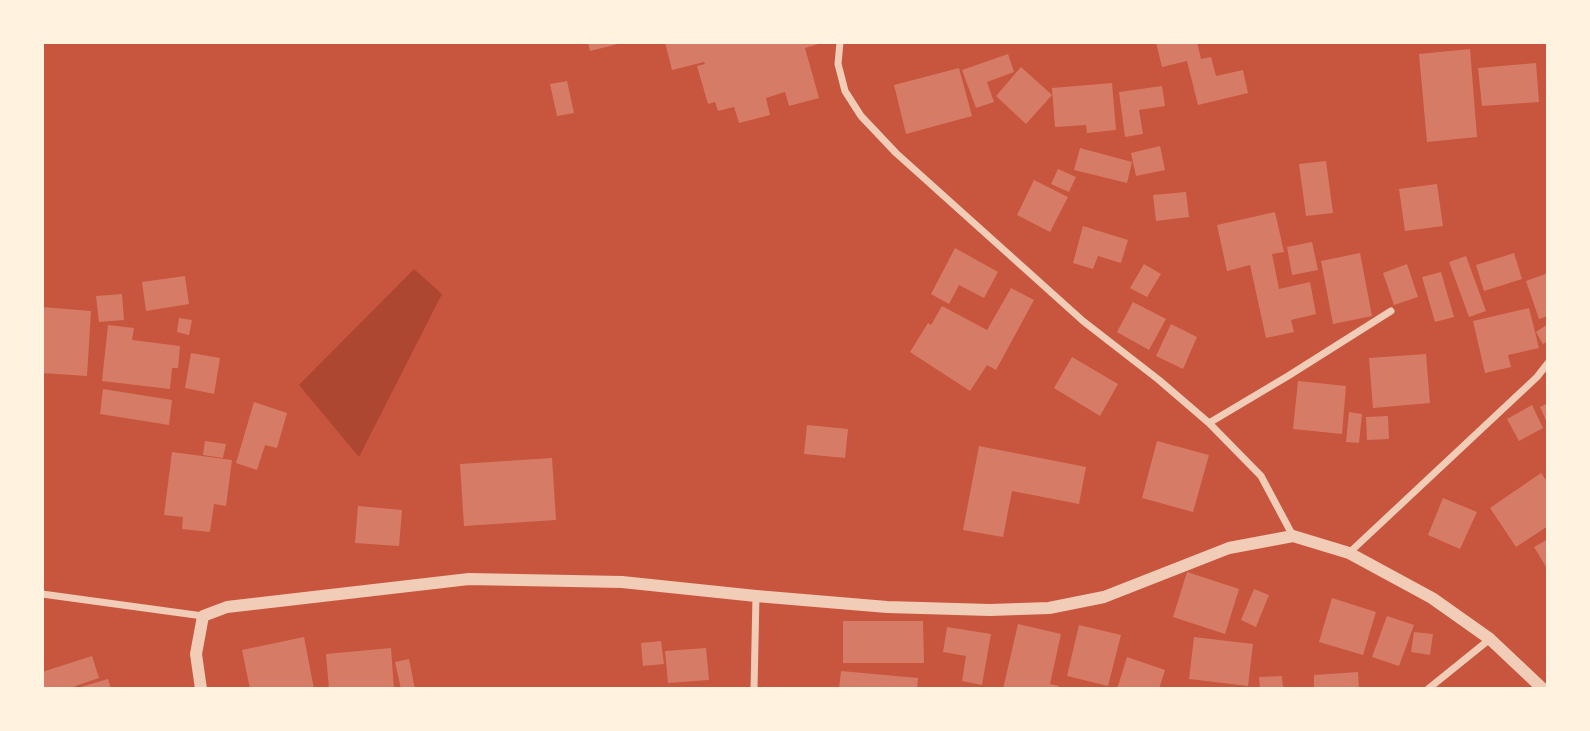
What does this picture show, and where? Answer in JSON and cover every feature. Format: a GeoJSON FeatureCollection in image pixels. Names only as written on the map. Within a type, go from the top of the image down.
{"type":"FeatureCollection","features":[{"type":"Feature","properties":{"kind":"street"},"geometry":{"type":"LineString","coordinates":[[840,42],[838,64],[845,91],[861,116],[896,153],[1083,321],[1209,423],[1261,476],[1293,536]]}},
{"type":"Feature","properties":{"kind":"street"},"geometry":{"type":"LineString","coordinates":[[1209,423],[1391,312]]}},
{"type":"Feature","properties":{"kind":"street"},"geometry":{"type":"LineString","coordinates":[[1349,553],[1548,363]]}},
{"type":"Feature","properties":{"kind":"street"},"geometry":{"type":"LineString","coordinates":[[42,594],[203,616],[227,607],[469,579],[622,582],[887,607],[990,610],[1049,608],[1104,597],[1229,548],[1293,536],[1349,553],[1432,597],[1490,639],[1543,689]]}},
{"type":"Feature","properties":{"kind":"street"},"geometry":{"type":"LineString","coordinates":[[754,689],[757,596]]}},
{"type":"Feature","properties":{"kind":"street"},"geometry":{"type":"LineString","coordinates":[[201,689],[196,654],[203,616]]}},
{"type":"Feature","properties":{"kind":"street"},"geometry":{"type":"LineString","coordinates":[[1428,689],[1490,639]]}},
{"type":"Feature","properties":{"kind":"shaded area"},"geometry":{"type":"Polygon","coordinates":[[[414,269],[442,294],[359,457],[299,385],[414,269]]]}},
{"type":"Feature","properties":{"kind":"building"},"geometry":{"type":"Polygon","coordinates":[[[588,42],[622,42],[622,43],[590,51],[588,42]]]}},
{"type":"Feature","properties":{"kind":"building"},"geometry":{"type":"Polygon","coordinates":[[[665,42],[825,42],[805,48],[819,98],[789,106],[785,92],[766,98],[770,115],[739,123],[734,107],[718,111],[715,102],[708,104],[697,66],[705,64],[704,62],[672,70],[665,42]]]}},
{"type":"Feature","properties":{"kind":"building"},"geometry":{"type":"Polygon","coordinates":[[[1156,42],[1197,42],[1201,59],[1211,57],[1216,76],[1243,70],[1248,93],[1198,105],[1187,61],[1162,67],[1156,42]]]}},
{"type":"Feature","properties":{"kind":"building"},"geometry":{"type":"Polygon","coordinates":[[[1470,49],[1477,137],[1427,142],[1419,54],[1470,49]]]}},
{"type":"Feature","properties":{"kind":"building"},"geometry":{"type":"Polygon","coordinates":[[[1008,54],[1014,72],[987,82],[994,102],[976,108],[962,70],[1008,54]]]}},
{"type":"Feature","properties":{"kind":"building"},"geometry":{"type":"Polygon","coordinates":[[[1536,63],[1539,102],[1482,106],[1478,68],[1536,63]]]}},
{"type":"Feature","properties":{"kind":"building"},"geometry":{"type":"Polygon","coordinates":[[[1021,67],[1052,95],[1026,124],[996,96],[1021,67]]]}},
{"type":"Feature","properties":{"kind":"building"},"geometry":{"type":"Polygon","coordinates":[[[959,68],[972,116],[906,134],[894,85],[959,68]]]}},
{"type":"Feature","properties":{"kind":"building"},"geometry":{"type":"Polygon","coordinates":[[[567,81],[574,113],[557,116],[550,84],[567,81]]]}},
{"type":"Feature","properties":{"kind":"building"},"geometry":{"type":"Polygon","coordinates":[[[1112,83],[1116,130],[1087,133],[1086,125],[1055,127],[1052,88],[1112,83]]]}},
{"type":"Feature","properties":{"kind":"building"},"geometry":{"type":"Polygon","coordinates":[[[1162,86],[1165,106],[1139,110],[1143,134],[1125,137],[1119,92],[1162,86]]]}},
{"type":"Feature","properties":{"kind":"building"},"geometry":{"type":"Polygon","coordinates":[[[1160,146],[1165,170],[1136,176],[1131,153],[1160,146]]]}},
{"type":"Feature","properties":{"kind":"building"},"geometry":{"type":"Polygon","coordinates":[[[1080,148],[1132,162],[1127,183],[1074,170],[1080,148]]]}},
{"type":"Feature","properties":{"kind":"building"},"geometry":{"type":"Polygon","coordinates":[[[1326,161],[1333,213],[1306,216],[1299,164],[1326,161]]]}},
{"type":"Feature","properties":{"kind":"building"},"geometry":{"type":"Polygon","coordinates":[[[1058,169],[1076,177],[1069,192],[1051,184],[1058,169]]]}},
{"type":"Feature","properties":{"kind":"building"},"geometry":{"type":"Polygon","coordinates":[[[1034,180],[1068,197],[1050,232],[1017,215],[1034,180]]]}},
{"type":"Feature","properties":{"kind":"building"},"geometry":{"type":"Polygon","coordinates":[[[1437,184],[1443,226],[1405,231],[1399,189],[1437,184]]]}},
{"type":"Feature","properties":{"kind":"building"},"geometry":{"type":"Polygon","coordinates":[[[1186,192],[1189,217],[1156,221],[1153,195],[1186,192]]]}},
{"type":"Feature","properties":{"kind":"building"},"geometry":{"type":"Polygon","coordinates":[[[1275,212],[1284,252],[1272,254],[1279,289],[1310,282],[1316,314],[1291,320],[1294,332],[1266,338],[1250,265],[1227,271],[1217,225],[1275,212]]]}},
{"type":"Feature","properties":{"kind":"building"},"geometry":{"type":"Polygon","coordinates":[[[1083,226],[1128,240],[1121,263],[1098,256],[1093,269],[1073,263],[1083,226]]]}},
{"type":"Feature","properties":{"kind":"building"},"geometry":{"type":"Polygon","coordinates":[[[1312,242],[1318,270],[1292,275],[1287,247],[1312,242]]]}},
{"type":"Feature","properties":{"kind":"building"},"geometry":{"type":"Polygon","coordinates":[[[955,248],[998,272],[984,298],[959,285],[949,304],[931,294],[955,248]]]}},
{"type":"Feature","properties":{"kind":"building"},"geometry":{"type":"Polygon","coordinates":[[[1360,253],[1372,316],[1333,324],[1321,261],[1360,253]]]}},
{"type":"Feature","properties":{"kind":"building"},"geometry":{"type":"Polygon","coordinates":[[[1514,253],[1522,279],[1484,291],[1476,265],[1514,253]]]}},
{"type":"Feature","properties":{"kind":"building"},"geometry":{"type":"Polygon","coordinates":[[[1466,256],[1486,311],[1469,317],[1449,262],[1466,256]]]}},
{"type":"Feature","properties":{"kind":"building"},"geometry":{"type":"Polygon","coordinates":[[[1144,264],[1161,274],[1147,297],[1130,288],[1144,264]]]}},
{"type":"Feature","properties":{"kind":"building"},"geometry":{"type":"Polygon","coordinates":[[[1407,264],[1418,297],[1394,305],[1383,273],[1407,264]]]}},
{"type":"Feature","properties":{"kind":"building"},"geometry":{"type":"Polygon","coordinates":[[[1441,272],[1454,317],[1435,322],[1422,277],[1441,272]]]}},
{"type":"Feature","properties":{"kind":"building"},"geometry":{"type":"Polygon","coordinates":[[[1548,273],[1548,316],[1539,319],[1526,281],[1548,273]]]}},
{"type":"Feature","properties":{"kind":"building"},"geometry":{"type":"Polygon","coordinates":[[[185,276],[189,304],[146,311],[142,282],[185,276]]]}},
{"type":"Feature","properties":{"kind":"building"},"geometry":{"type":"Polygon","coordinates":[[[1011,288],[1034,300],[996,370],[987,365],[970,391],[910,352],[942,306],[987,330],[1011,288]]]}},
{"type":"Feature","properties":{"kind":"building"},"geometry":{"type":"Polygon","coordinates":[[[122,294],[124,320],[99,322],[96,296],[122,294]]]}},
{"type":"Feature","properties":{"kind":"building"},"geometry":{"type":"Polygon","coordinates":[[[1133,302],[1166,319],[1149,350],[1117,332],[1133,302]]]}},
{"type":"Feature","properties":{"kind":"building"},"geometry":{"type":"Polygon","coordinates":[[[42,307],[91,311],[87,376],[42,373],[42,307]]]}},
{"type":"Feature","properties":{"kind":"building"},"geometry":{"type":"Polygon","coordinates":[[[1529,308],[1539,348],[1508,355],[1511,367],[1485,373],[1473,321],[1529,308]]]}},
{"type":"Feature","properties":{"kind":"building"},"geometry":{"type":"Polygon","coordinates":[[[179,318],[192,320],[189,335],[177,332],[179,318]]]}},
{"type":"Feature","properties":{"kind":"building"},"geometry":{"type":"Polygon","coordinates":[[[1171,324],[1197,337],[1183,369],[1156,356],[1171,324]]]}},
{"type":"Feature","properties":{"kind":"building"},"geometry":{"type":"Polygon","coordinates":[[[1548,324],[1548,341],[1543,344],[1536,332],[1548,324]]]}},
{"type":"Feature","properties":{"kind":"building"},"geometry":{"type":"Polygon","coordinates":[[[108,325],[134,328],[132,340],[180,346],[178,368],[172,368],[170,389],[102,381],[108,325]]]}},
{"type":"Feature","properties":{"kind":"building"},"geometry":{"type":"Polygon","coordinates":[[[191,353],[220,358],[214,394],[185,388],[191,353]]]}},
{"type":"Feature","properties":{"kind":"building"},"geometry":{"type":"Polygon","coordinates":[[[1426,354],[1430,403],[1373,408],[1369,358],[1426,354]]]}},
{"type":"Feature","properties":{"kind":"building"},"geometry":{"type":"Polygon","coordinates":[[[1072,357],[1118,384],[1100,416],[1054,388],[1072,357]]]}},
{"type":"Feature","properties":{"kind":"building"},"geometry":{"type":"Polygon","coordinates":[[[1298,381],[1346,386],[1342,434],[1293,429],[1298,381]]]}},
{"type":"Feature","properties":{"kind":"building"},"geometry":{"type":"Polygon","coordinates":[[[103,389],[172,400],[169,425],[100,414],[103,389]]]}},
{"type":"Feature","properties":{"kind":"building"},"geometry":{"type":"Polygon","coordinates":[[[254,402],[287,413],[277,448],[265,445],[257,470],[236,463],[254,402]]]}},
{"type":"Feature","properties":{"kind":"building"},"geometry":{"type":"Polygon","coordinates":[[[1548,403],[1548,425],[1540,407],[1548,403]]]}},
{"type":"Feature","properties":{"kind":"building"},"geometry":{"type":"Polygon","coordinates":[[[1532,405],[1543,428],[1519,441],[1507,419],[1532,405]]]}},
{"type":"Feature","properties":{"kind":"building"},"geometry":{"type":"Polygon","coordinates":[[[1349,412],[1362,414],[1359,443],[1346,442],[1349,412]]]}},
{"type":"Feature","properties":{"kind":"building"},"geometry":{"type":"Polygon","coordinates":[[[1388,416],[1389,439],[1367,440],[1366,417],[1388,416]]]}},
{"type":"Feature","properties":{"kind":"building"},"geometry":{"type":"Polygon","coordinates":[[[807,425],[848,429],[845,458],[804,454],[807,425]]]}},
{"type":"Feature","properties":{"kind":"building"},"geometry":{"type":"Polygon","coordinates":[[[205,441],[226,444],[223,458],[203,455],[205,441]]]}},
{"type":"Feature","properties":{"kind":"building"},"geometry":{"type":"Polygon","coordinates":[[[1157,441],[1209,455],[1193,512],[1142,498],[1157,441]]]}},
{"type":"Feature","properties":{"kind":"building"},"geometry":{"type":"Polygon","coordinates":[[[979,446],[1086,467],[1079,504],[1012,491],[1003,537],[963,530],[979,446]]]}},
{"type":"Feature","properties":{"kind":"building"},"geometry":{"type":"Polygon","coordinates":[[[172,452],[232,460],[226,506],[214,504],[210,532],[182,529],[183,517],[164,515],[172,452]]]}},
{"type":"Feature","properties":{"kind":"building"},"geometry":{"type":"Polygon","coordinates":[[[552,458],[556,520],[464,526],[460,464],[552,458]]]}},
{"type":"Feature","properties":{"kind":"building"},"geometry":{"type":"Polygon","coordinates":[[[1541,473],[1548,483],[1548,526],[1516,547],[1490,508],[1541,473]]]}},
{"type":"Feature","properties":{"kind":"building"},"geometry":{"type":"Polygon","coordinates":[[[1443,498],[1477,512],[1460,549],[1428,535],[1443,498]]]}},
{"type":"Feature","properties":{"kind":"building"},"geometry":{"type":"Polygon","coordinates":[[[358,506],[402,510],[399,546],[355,543],[358,506]]]}},
{"type":"Feature","properties":{"kind":"building"},"geometry":{"type":"Polygon","coordinates":[[[1548,539],[1548,570],[1534,547],[1548,539]]]}},
{"type":"Feature","properties":{"kind":"building"},"geometry":{"type":"Polygon","coordinates":[[[1187,572],[1239,589],[1225,634],[1173,617],[1187,572]]]}},
{"type":"Feature","properties":{"kind":"building"},"geometry":{"type":"Polygon","coordinates":[[[1254,589],[1269,595],[1256,627],[1241,620],[1254,589]]]}},
{"type":"Feature","properties":{"kind":"building"},"geometry":{"type":"Polygon","coordinates":[[[1332,598],[1376,612],[1363,655],[1319,642],[1332,598]]]}},
{"type":"Feature","properties":{"kind":"building"},"geometry":{"type":"Polygon","coordinates":[[[1387,616],[1414,625],[1399,666],[1372,657],[1387,616]]]}},
{"type":"Feature","properties":{"kind":"building"},"geometry":{"type":"Polygon","coordinates":[[[843,621],[923,621],[924,663],[843,663],[843,621]]]}},
{"type":"Feature","properties":{"kind":"building"},"geometry":{"type":"Polygon","coordinates":[[[1018,624],[1061,634],[1050,684],[1059,686],[1058,689],[1003,689],[1018,624]]]}},
{"type":"Feature","properties":{"kind":"building"},"geometry":{"type":"Polygon","coordinates":[[[1079,625],[1121,635],[1108,686],[1067,676],[1079,625]]]}},
{"type":"Feature","properties":{"kind":"building"},"geometry":{"type":"Polygon","coordinates":[[[947,627],[991,634],[982,685],[962,681],[966,656],[943,652],[947,627]]]}},
{"type":"Feature","properties":{"kind":"building"},"geometry":{"type":"Polygon","coordinates":[[[1414,632],[1433,634],[1430,655],[1411,652],[1414,632]]]}},
{"type":"Feature","properties":{"kind":"building"},"geometry":{"type":"Polygon","coordinates":[[[304,637],[314,689],[250,689],[242,650],[304,637]]]}},
{"type":"Feature","properties":{"kind":"building"},"geometry":{"type":"Polygon","coordinates":[[[1194,637],[1253,644],[1248,686],[1189,679],[1194,637]]]}},
{"type":"Feature","properties":{"kind":"building"},"geometry":{"type":"Polygon","coordinates":[[[661,641],[664,664],[643,666],[641,643],[661,641]]]}},
{"type":"Feature","properties":{"kind":"building"},"geometry":{"type":"Polygon","coordinates":[[[391,648],[394,689],[329,689],[326,654],[391,648]]]}},
{"type":"Feature","properties":{"kind":"building"},"geometry":{"type":"Polygon","coordinates":[[[706,648],[709,680],[668,683],[665,651],[706,648]]]}},
{"type":"Feature","properties":{"kind":"building"},"geometry":{"type":"Polygon","coordinates":[[[92,656],[99,678],[67,689],[42,689],[42,672],[92,656]]]}},
{"type":"Feature","properties":{"kind":"building"},"geometry":{"type":"Polygon","coordinates":[[[1127,657],[1165,670],[1159,689],[1117,689],[1127,657]]]}},
{"type":"Feature","properties":{"kind":"building"},"geometry":{"type":"Polygon","coordinates":[[[409,659],[415,689],[401,689],[395,662],[409,659]]]}},
{"type":"Feature","properties":{"kind":"building"},"geometry":{"type":"Polygon","coordinates":[[[841,671],[918,678],[917,689],[839,689],[841,671]]]}},
{"type":"Feature","properties":{"kind":"building"},"geometry":{"type":"Polygon","coordinates":[[[1358,672],[1359,689],[1314,689],[1314,675],[1358,672]]]}},
{"type":"Feature","properties":{"kind":"building"},"geometry":{"type":"Polygon","coordinates":[[[1282,676],[1283,689],[1260,689],[1259,677],[1282,676]]]}},
{"type":"Feature","properties":{"kind":"building"},"geometry":{"type":"Polygon","coordinates":[[[108,679],[111,689],[77,689],[77,688],[108,679]]]}}]}
